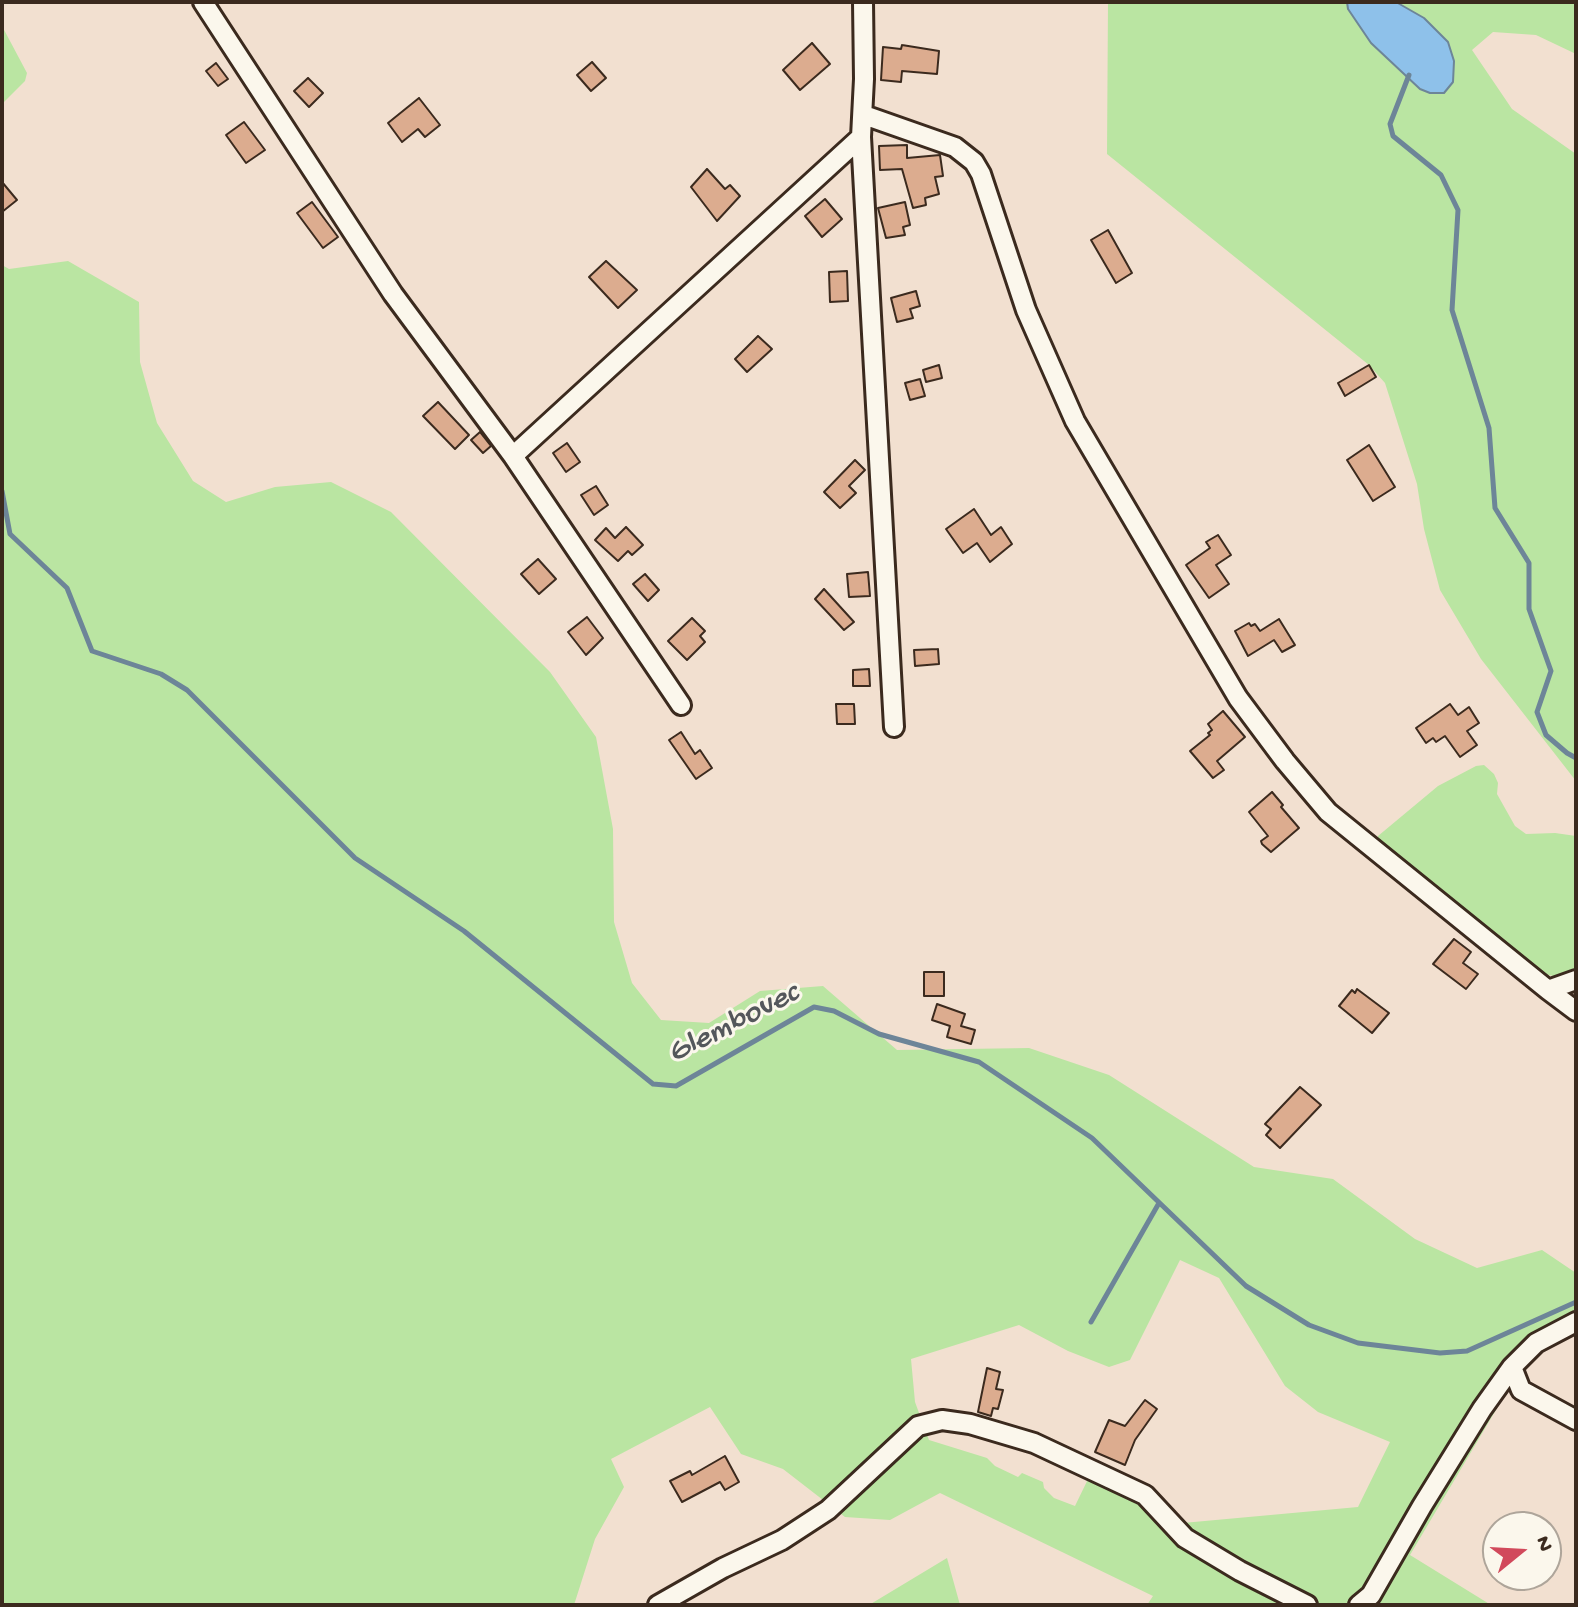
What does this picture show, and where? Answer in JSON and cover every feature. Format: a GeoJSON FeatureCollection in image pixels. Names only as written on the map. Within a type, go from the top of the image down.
{"type":"FeatureCollection","features":[{"type":"Feature","properties":{"kind":"street"},"geometry":{"type":"LineString","coordinates":[[203,2],[393,294],[513,456],[681,705]]}},
{"type":"Feature","properties":{"kind":"street"},"geometry":{"type":"LineString","coordinates":[[863,2],[864,115],[861,137],[894,727]]}},
{"type":"Feature","properties":{"kind":"street"},"geometry":{"type":"LineString","coordinates":[[864,115],[955,147],[974,162],[981,174],[1026,310],[1075,421],[1238,698],[1285,761],[1328,812],[1576,1011]]}},
{"type":"Feature","properties":{"kind":"street"},"geometry":{"type":"LineString","coordinates":[[513,456],[861,137]]}},
{"type":"Feature","properties":{"kind":"street"},"geometry":{"type":"LineString","coordinates":[[1548,990],[1576,980]]}},
{"type":"Feature","properties":{"kind":"street"},"geometry":{"type":"LineString","coordinates":[[1359,1605],[1371,1595],[1422,1506],[1512,1367],[1536,1343],[1576,1322]]}},
{"type":"Feature","properties":{"kind":"street"},"geometry":{"type":"LineString","coordinates":[[1512,1367],[1521,1390],[1576,1420]]}},
{"type":"Feature","properties":{"kind":"street"},"geometry":{"type":"LineString","coordinates":[[658,1605],[723,1568],[782,1540],[828,1510],[918,1426],[942,1420],[970,1424],[1034,1443],[1145,1495],[1185,1538],[1240,1571],[1307,1605]]}},
{"type":"Feature","properties":{"kind":"green space"},"geometry":{"type":"Polygon","coordinates":[[[1108,2],[1347,2],[1348,9],[1420,89],[1444,93],[1424,18],[1396,2],[1576,2],[1576,54],[1536,35],[1493,32],[1472,50],[1512,109],[1576,154],[1576,781],[1481,659],[1440,590],[1424,529],[1417,484],[1385,383],[1369,365],[1107,154],[1108,2]]]}},
{"type":"Feature","properties":{"kind":"green space"},"geometry":{"type":"Polygon","coordinates":[[[2,26],[27,73],[25,81],[2,104],[2,26]]]}},
{"type":"Feature","properties":{"kind":"green space"},"geometry":{"type":"Polygon","coordinates":[[[68,261],[139,302],[140,362],[157,423],[193,481],[226,502],[275,487],[331,482],[391,512],[550,672],[596,737],[613,829],[614,922],[632,983],[661,1020],[709,1023],[760,991],[823,986],[897,1050],[1029,1048],[1109,1075],[1254,1167],[1333,1179],[1415,1239],[1477,1268],[1542,1250],[1576,1273],[1576,1327],[1542,1345],[1522,1366],[1410,1555],[1491,1605],[1147,1605],[1153,1596],[940,1493],[890,1520],[845,1517],[783,1469],[741,1454],[710,1407],[611,1459],[624,1487],[595,1539],[574,1605],[2,1605],[2,265],[9,269],[68,261]],[[1180,1260],[1130,1360],[1109,1367],[1068,1351],[1019,1325],[911,1359],[915,1402],[929,1440],[987,1458],[995,1466],[1018,1477],[1022,1473],[1043,1482],[1044,1488],[1054,1498],[1075,1506],[1090,1475],[1139,1500],[1161,1525],[1358,1507],[1390,1442],[1318,1412],[1285,1386],[1219,1278],[1180,1260]]]}},
{"type":"Feature","properties":{"kind":"green space"},"geometry":{"type":"Polygon","coordinates":[[[1484,765],[1494,774],[1498,783],[1497,794],[1515,826],[1526,834],[1576,836],[1576,971],[1553,976],[1533,971],[1377,843],[1378,836],[1438,786],[1476,766],[1484,765]]]}},
{"type":"Feature","properties":{"kind":"green space"},"geometry":{"type":"Polygon","coordinates":[[[947,1558],[960,1605],[869,1605],[947,1558]]]}},
{"type":"Feature","properties":{"kind":"water"},"geometry":{"type":"Polygon","coordinates":[[[1347,2],[1396,2],[1424,18],[1448,42],[1454,61],[1453,82],[1444,93],[1420,89],[1371,43],[1348,9],[1347,2]]]}},
{"type":"Feature","properties":{"kind":"building"},"geometry":{"type":"Polygon","coordinates":[[[812,43],[830,64],[800,90],[783,70],[812,43]]]}},
{"type":"Feature","properties":{"kind":"building"},"geometry":{"type":"Polygon","coordinates":[[[902,45],[939,51],[937,74],[902,71],[901,82],[881,80],[883,47],[901,49],[902,45]]]}},
{"type":"Feature","properties":{"kind":"building"},"geometry":{"type":"Polygon","coordinates":[[[592,62],[606,78],[591,91],[577,75],[592,62]]]}},
{"type":"Feature","properties":{"kind":"building"},"geometry":{"type":"Polygon","coordinates":[[[216,63],[228,79],[218,86],[206,71],[216,63]]]}},
{"type":"Feature","properties":{"kind":"building"},"geometry":{"type":"Polygon","coordinates":[[[308,78],[323,93],[309,107],[294,91],[308,78]]]}},
{"type":"Feature","properties":{"kind":"building"},"geometry":{"type":"Polygon","coordinates":[[[419,98],[440,125],[425,137],[418,129],[402,142],[388,123],[419,98]]]}},
{"type":"Feature","properties":{"kind":"building"},"geometry":{"type":"Polygon","coordinates":[[[244,122],[265,150],[246,163],[226,135],[244,122]]]}},
{"type":"Feature","properties":{"kind":"building"},"geometry":{"type":"Polygon","coordinates":[[[907,145],[907,158],[940,155],[943,176],[935,177],[939,194],[925,198],[926,205],[913,208],[902,169],[880,170],[879,146],[907,145]]]}},
{"type":"Feature","properties":{"kind":"building"},"geometry":{"type":"Polygon","coordinates":[[[707,169],[725,189],[730,185],[740,196],[717,221],[691,187],[707,169]]]}},
{"type":"Feature","properties":{"kind":"building"},"geometry":{"type":"Polygon","coordinates":[[[2,182],[17,200],[2,212],[2,182]]]}},
{"type":"Feature","properties":{"kind":"building"},"geometry":{"type":"Polygon","coordinates":[[[825,199],[842,219],[822,237],[805,216],[825,199]]]}},
{"type":"Feature","properties":{"kind":"building"},"geometry":{"type":"Polygon","coordinates":[[[312,202],[338,237],[323,248],[297,213],[312,202]]]}},
{"type":"Feature","properties":{"kind":"building"},"geometry":{"type":"Polygon","coordinates":[[[905,202],[910,225],[903,227],[905,235],[886,238],[878,208],[905,202]]]}},
{"type":"Feature","properties":{"kind":"building"},"geometry":{"type":"Polygon","coordinates":[[[1108,230],[1132,273],[1116,283],[1091,240],[1108,230]]]}},
{"type":"Feature","properties":{"kind":"building"},"geometry":{"type":"Polygon","coordinates":[[[606,261],[637,290],[618,308],[589,277],[606,261]]]}},
{"type":"Feature","properties":{"kind":"building"},"geometry":{"type":"Polygon","coordinates":[[[847,271],[848,301],[830,302],[829,272],[847,271]]]}},
{"type":"Feature","properties":{"kind":"building"},"geometry":{"type":"Polygon","coordinates":[[[916,291],[920,306],[910,309],[913,318],[897,322],[891,298],[916,291]]]}},
{"type":"Feature","properties":{"kind":"building"},"geometry":{"type":"Polygon","coordinates":[[[758,336],[772,349],[747,372],[735,359],[758,336]]]}},
{"type":"Feature","properties":{"kind":"building"},"geometry":{"type":"Polygon","coordinates":[[[939,365],[942,378],[926,382],[923,370],[939,365]]]}},
{"type":"Feature","properties":{"kind":"building"},"geometry":{"type":"Polygon","coordinates":[[[1369,365],[1376,377],[1345,396],[1338,383],[1369,365]]]}},
{"type":"Feature","properties":{"kind":"building"},"geometry":{"type":"Polygon","coordinates":[[[920,379],[925,396],[910,400],[905,383],[920,379]]]}},
{"type":"Feature","properties":{"kind":"building"},"geometry":{"type":"Polygon","coordinates":[[[438,402],[469,435],[455,449],[423,416],[438,402]]]}},
{"type":"Feature","properties":{"kind":"building"},"geometry":{"type":"Polygon","coordinates":[[[480,432],[491,446],[483,453],[471,440],[480,432]]]}},
{"type":"Feature","properties":{"kind":"building"},"geometry":{"type":"Polygon","coordinates":[[[567,443],[580,462],[566,472],[553,453],[567,443]]]}},
{"type":"Feature","properties":{"kind":"building"},"geometry":{"type":"Polygon","coordinates":[[[1369,445],[1395,487],[1373,501],[1347,460],[1369,445]]]}},
{"type":"Feature","properties":{"kind":"building"},"geometry":{"type":"Polygon","coordinates":[[[855,460],[865,470],[849,486],[856,493],[840,508],[824,492],[855,460]]]}},
{"type":"Feature","properties":{"kind":"building"},"geometry":{"type":"Polygon","coordinates":[[[596,486],[608,505],[594,515],[581,495],[596,486]]]}},
{"type":"Feature","properties":{"kind":"building"},"geometry":{"type":"Polygon","coordinates":[[[974,509],[991,535],[1001,527],[1012,544],[990,562],[977,543],[963,553],[946,529],[974,509]]]}},
{"type":"Feature","properties":{"kind":"building"},"geometry":{"type":"Polygon","coordinates":[[[626,527],[643,545],[632,555],[628,551],[618,561],[595,540],[606,528],[615,538],[626,527]]]}},
{"type":"Feature","properties":{"kind":"building"},"geometry":{"type":"Polygon","coordinates":[[[1218,535],[1231,555],[1216,565],[1229,584],[1209,598],[1186,565],[1210,548],[1206,542],[1218,535]]]}},
{"type":"Feature","properties":{"kind":"building"},"geometry":{"type":"Polygon","coordinates":[[[538,559],[556,579],[539,594],[521,574],[538,559]]]}},
{"type":"Feature","properties":{"kind":"building"},"geometry":{"type":"Polygon","coordinates":[[[868,572],[870,596],[849,597],[847,574],[868,572]]]}},
{"type":"Feature","properties":{"kind":"building"},"geometry":{"type":"Polygon","coordinates":[[[645,574],[659,590],[648,601],[633,584],[645,574]]]}},
{"type":"Feature","properties":{"kind":"building"},"geometry":{"type":"Polygon","coordinates":[[[824,589],[854,622],[844,630],[815,599],[824,589]]]}},
{"type":"Feature","properties":{"kind":"building"},"geometry":{"type":"Polygon","coordinates":[[[587,617],[603,638],[586,655],[568,632],[587,617]]]}},
{"type":"Feature","properties":{"kind":"building"},"geometry":{"type":"Polygon","coordinates":[[[692,618],[705,631],[700,636],[705,642],[687,660],[668,641],[692,618]]]}},
{"type":"Feature","properties":{"kind":"building"},"geometry":{"type":"Polygon","coordinates":[[[1279,619],[1295,645],[1282,652],[1274,640],[1248,656],[1235,631],[1249,623],[1251,626],[1255,624],[1260,631],[1279,619]]]}},
{"type":"Feature","properties":{"kind":"building"},"geometry":{"type":"Polygon","coordinates":[[[938,649],[939,664],[915,666],[914,650],[938,649]]]}},
{"type":"Feature","properties":{"kind":"building"},"geometry":{"type":"Polygon","coordinates":[[[869,669],[870,686],[853,686],[853,670],[869,669]]]}},
{"type":"Feature","properties":{"kind":"building"},"geometry":{"type":"Polygon","coordinates":[[[836,704],[854,704],[855,724],[837,724],[836,704]]]}},
{"type":"Feature","properties":{"kind":"building"},"geometry":{"type":"Polygon","coordinates":[[[1450,704],[1458,715],[1469,707],[1479,723],[1467,731],[1477,745],[1460,757],[1445,736],[1436,742],[1433,738],[1426,743],[1416,728],[1450,704]]]}},
{"type":"Feature","properties":{"kind":"building"},"geometry":{"type":"Polygon","coordinates":[[[1223,711],[1245,737],[1217,761],[1224,770],[1213,778],[1190,751],[1210,735],[1208,733],[1212,730],[1208,724],[1223,711]]]}},
{"type":"Feature","properties":{"kind":"building"},"geometry":{"type":"Polygon","coordinates":[[[681,732],[695,754],[700,750],[712,768],[696,779],[669,740],[681,732]]]}},
{"type":"Feature","properties":{"kind":"building"},"geometry":{"type":"Polygon","coordinates":[[[1272,792],[1299,828],[1271,852],[1261,841],[1268,836],[1249,812],[1272,792]]]}},
{"type":"Feature","properties":{"kind":"building"},"geometry":{"type":"Polygon","coordinates":[[[1454,939],[1471,952],[1463,963],[1478,974],[1466,989],[1433,964],[1454,939]]]}},
{"type":"Feature","properties":{"kind":"building"},"geometry":{"type":"Polygon","coordinates":[[[924,972],[944,972],[944,996],[924,996],[924,972]]]}},
{"type":"Feature","properties":{"kind":"building"},"geometry":{"type":"Polygon","coordinates":[[[1357,989],[1389,1013],[1372,1033],[1339,1006],[1352,990],[1355,993],[1357,989]]]}},
{"type":"Feature","properties":{"kind":"building"},"geometry":{"type":"Polygon","coordinates":[[[937,1004],[965,1014],[961,1026],[975,1030],[971,1044],[947,1037],[950,1026],[932,1020],[937,1004]]]}},
{"type":"Feature","properties":{"kind":"building"},"geometry":{"type":"Polygon","coordinates":[[[1300,1087],[1321,1105],[1280,1148],[1266,1135],[1271,1129],[1265,1124],[1300,1087]]]}},
{"type":"Feature","properties":{"kind":"building"},"geometry":{"type":"Polygon","coordinates":[[[987,1368],[1000,1372],[996,1389],[1003,1390],[998,1409],[993,1408],[991,1416],[978,1412],[987,1368]]]}},
{"type":"Feature","properties":{"kind":"building"},"geometry":{"type":"Polygon","coordinates":[[[1145,1400],[1157,1409],[1135,1440],[1125,1465],[1095,1452],[1109,1420],[1125,1426],[1145,1400]]]}},
{"type":"Feature","properties":{"kind":"building"},"geometry":{"type":"Polygon","coordinates":[[[725,1456],[739,1482],[725,1490],[720,1482],[682,1502],[670,1481],[690,1471],[692,1475],[725,1456]]]}},
{"type":"Feature","properties":{"kind":"waterway"},"geometry":{"type":"LineString","coordinates":[[1409,75],[1390,124],[1393,136],[1441,175],[1458,210],[1452,310],[1489,428],[1495,508],[1529,563],[1529,609],[1551,671],[1537,712],[1546,735],[1576,758]]}},
{"type":"Feature","properties":{"kind":"waterway","name":"Glembovec"},"geometry":{"type":"LineString","coordinates":[[2,491],[10,534],[67,588],[92,651],[161,674],[187,690],[355,858],[464,931],[653,1084],[676,1086],[814,1007],[834,1011],[879,1034],[979,1062],[1092,1138],[1246,1286],[1309,1325],[1358,1343],[1440,1353],[1467,1351],[1576,1302]]}},
{"type":"Feature","properties":{"kind":"waterway"},"geometry":{"type":"LineString","coordinates":[[1091,1322],[1159,1203]]}}]}
